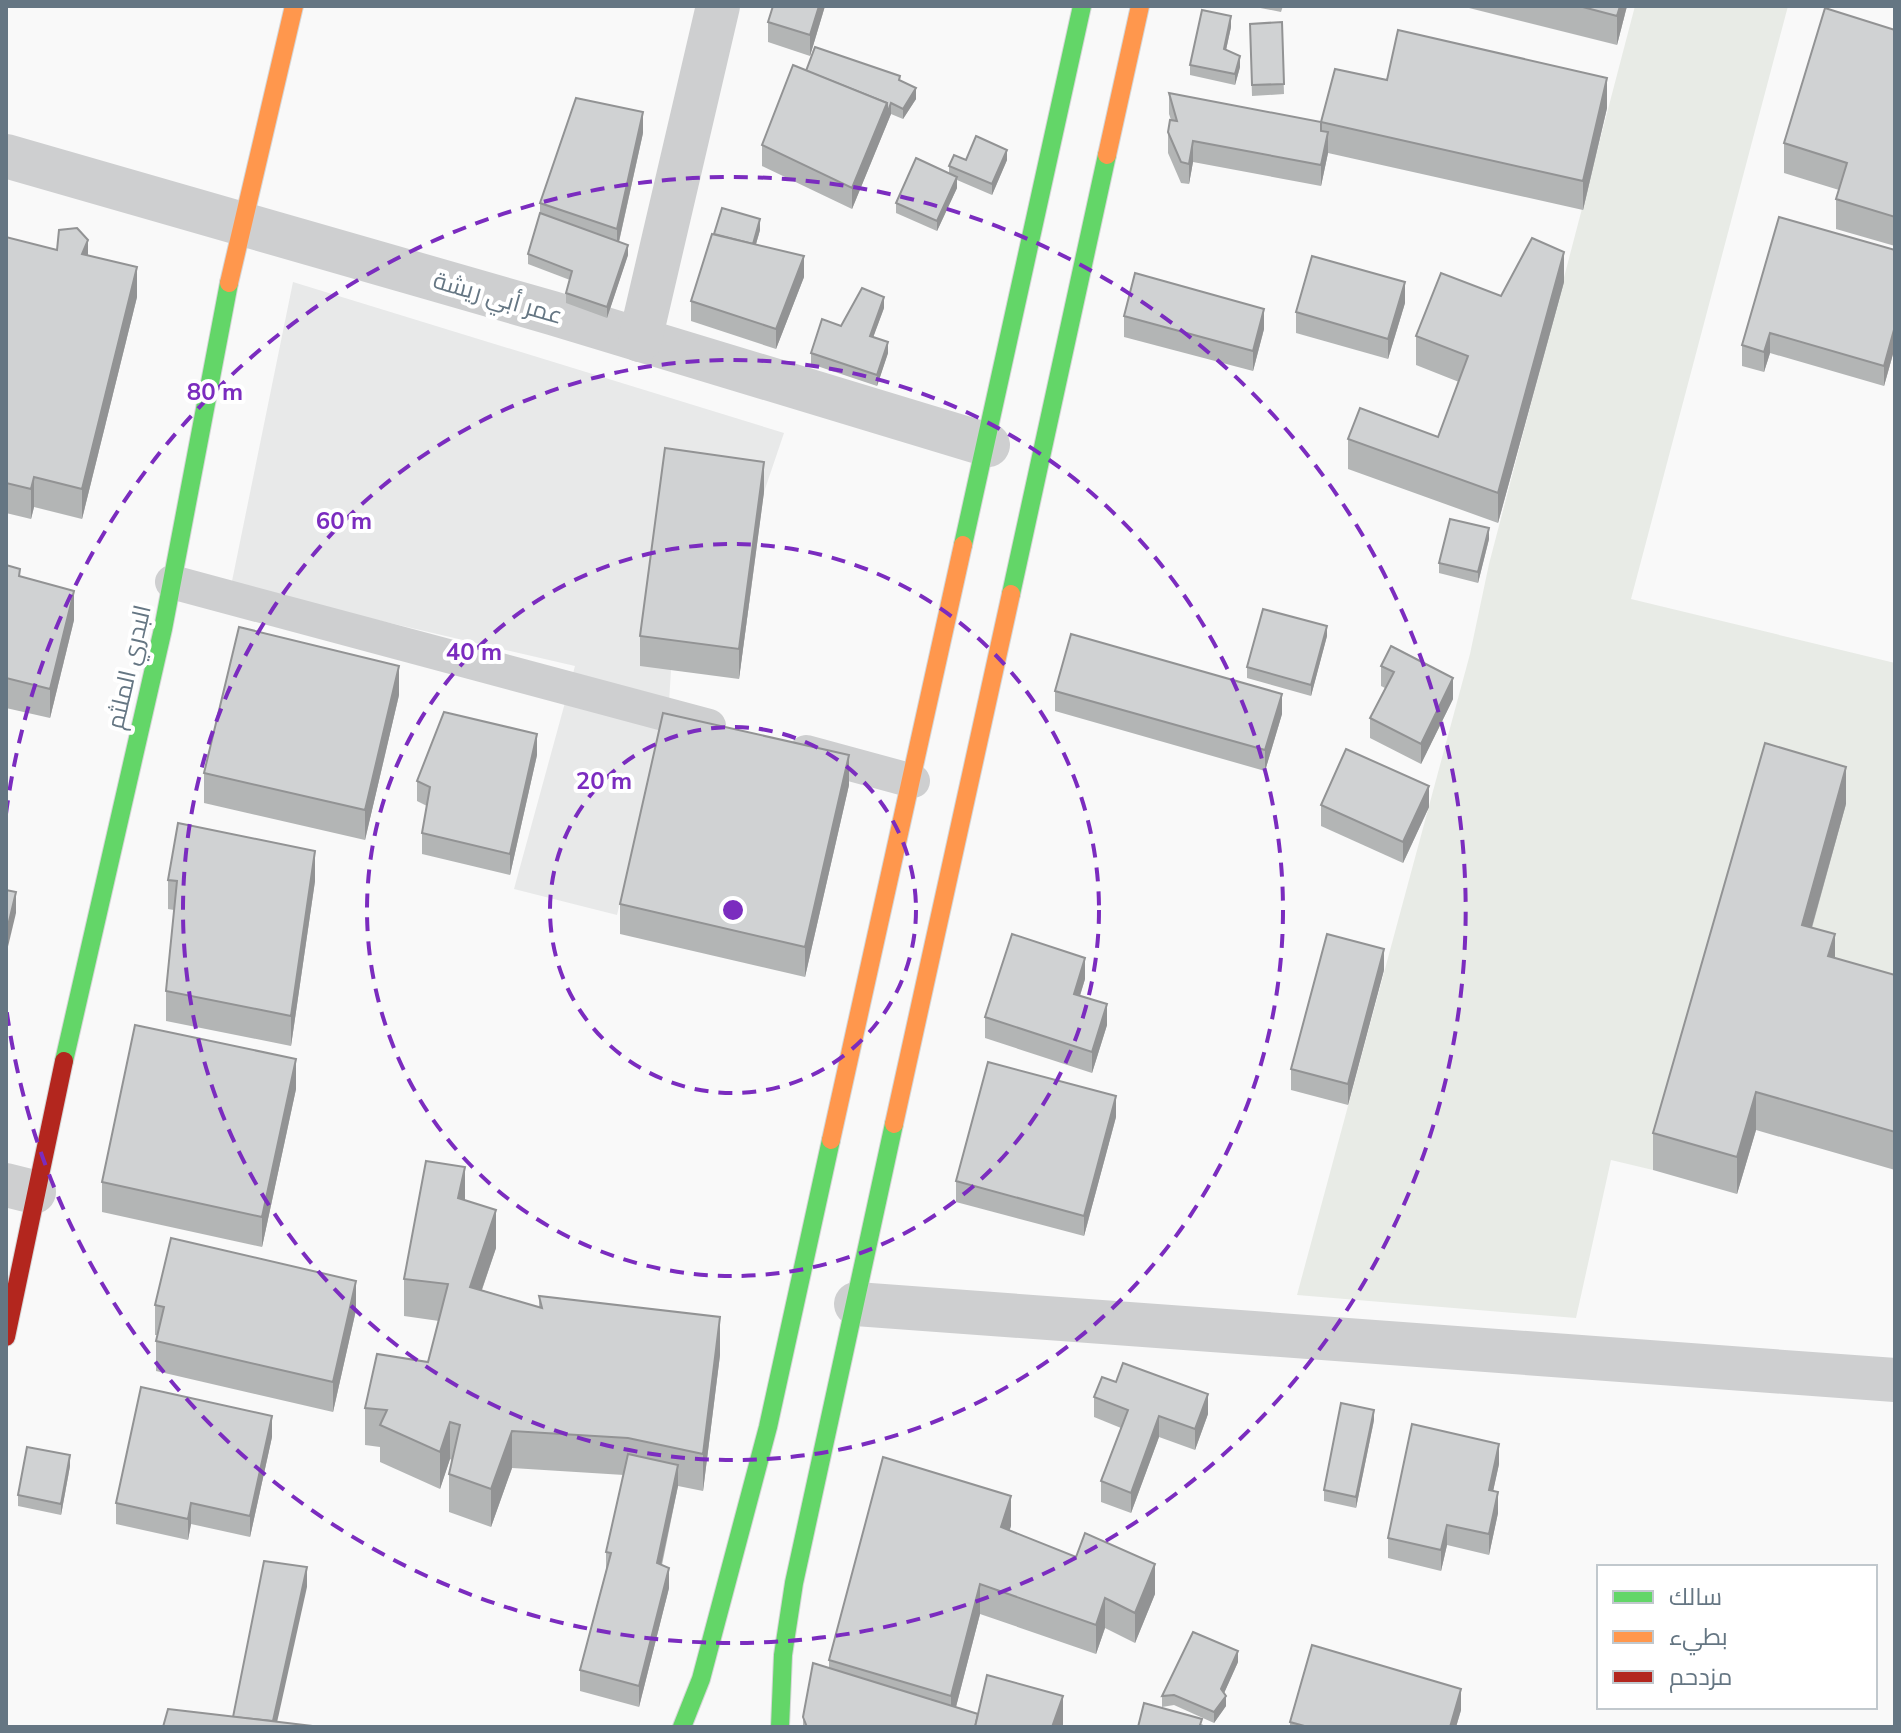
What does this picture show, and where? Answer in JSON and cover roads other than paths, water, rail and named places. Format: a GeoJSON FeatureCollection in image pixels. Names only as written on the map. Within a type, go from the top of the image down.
{"type":"FeatureCollection","features":[{"type":"Feature","properties":{"kind":"main road","name":"البدري الملثم"},"geometry":{"type":"LineString","coordinates":[[6,1337],[20,1189],[172,582],[240,222],[294,6]]}},
{"type":"Feature","properties":{"kind":"main road"},"geometry":{"type":"LineString","coordinates":[[682,1727],[701,1679],[768,1427],[988,445],[1082,6]]}},
{"type":"Feature","properties":{"kind":"main road"},"geometry":{"type":"LineString","coordinates":[[780,1727],[779,1688],[789,1619],[1140,6]]}},
{"type":"Feature","properties":{"kind":"street"},"geometry":{"type":"LineString","coordinates":[[640,340],[718,6]]}},
{"type":"Feature","properties":{"kind":"street","name":"عمر أبي ريشة"},"geometry":{"type":"LineString","coordinates":[[6,156],[240,222],[988,445]]}},
{"type":"Feature","properties":{"kind":"street"},"geometry":{"type":"LineString","coordinates":[[856,1304],[1895,1380]]}},
{"type":"Feature","properties":{"kind":"lane"},"geometry":{"type":"LineString","coordinates":[[172,582],[913,781]]}}]}
